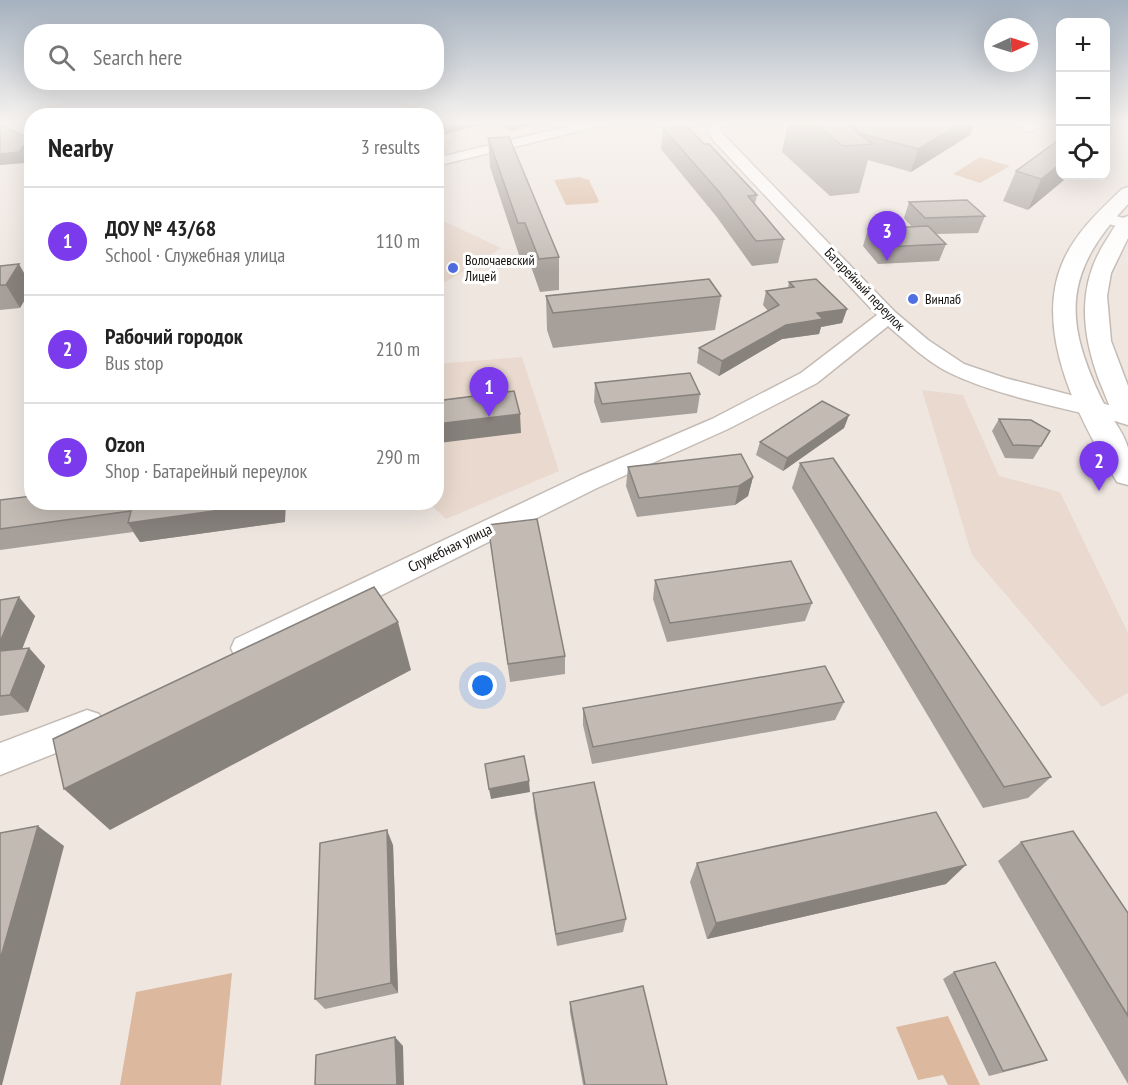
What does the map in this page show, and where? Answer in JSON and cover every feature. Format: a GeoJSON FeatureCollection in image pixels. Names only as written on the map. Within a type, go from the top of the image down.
{"type":"FeatureCollection","features":[{"type":"Feature","properties":{"kind":"main road"},"geometry":{"type":"LineString","coordinates":[[1128,193],[1121,222],[1102,266],[1094,292],[1095,327],[1105,365],[1128,416]]}},
{"type":"Feature","properties":{"kind":"main road"},"geometry":{"type":"LineString","coordinates":[[1121,222],[1075,260],[1065,286],[1062,322],[1070,362],[1128,475]]}},
{"type":"Feature","properties":{"kind":"street","name":"Батарейный переулок"},"geometry":{"type":"LineString","coordinates":[[753,173],[888,316],[921,344],[957,368],[997,383],[1128,416]]}},
{"type":"Feature","properties":{"kind":"street","name":"Служебная улица"},"geometry":{"type":"LineString","coordinates":[[223,659],[578,487],[730,419],[809,378],[888,316]]}},
{"type":"Feature","properties":{"kind":"street"},"geometry":{"type":"LineString","coordinates":[[0,759],[106,717]]}},
{"type":"Feature","properties":{"kind":"shaded area"},"geometry":{"type":"Polygon","coordinates":[[[955,173],[998,173],[980,183],[953,174],[955,173]]]}},
{"type":"Feature","properties":{"kind":"shaded area"},"geometry":{"type":"Polygon","coordinates":[[[579,177],[589,180],[599,201],[597,203],[566,205],[554,180],[579,177]]]}},
{"type":"Feature","properties":{"kind":"shaded area","name":"Волочаевский Лицей"},"geometry":{"type":"Polygon","coordinates":[[[444,221],[501,248],[444,283],[444,221]]]}},
{"type":"Feature","properties":{"kind":"shaded area"},"geometry":{"type":"Polygon","coordinates":[[[522,357],[559,471],[446,519],[436,510],[444,510],[444,363],[522,357]]]}},
{"type":"Feature","properties":{"kind":"shaded area"},"geometry":{"type":"Polygon","coordinates":[[[922,390],[963,395],[999,476],[1060,492],[1128,633],[1128,693],[1102,707],[972,555],[922,390]]]}},
{"type":"Feature","properties":{"kind":"shaded area"},"geometry":{"type":"Polygon","coordinates":[[[232,973],[221,1085],[120,1085],[136,992],[232,973]]]}},
{"type":"Feature","properties":{"kind":"shaded area"},"geometry":{"type":"Polygon","coordinates":[[[948,1016],[980,1085],[948,1085],[943,1075],[918,1080],[896,1027],[948,1016]]]}},
{"type":"Feature","properties":{"kind":"building"},"geometry":{"type":"Polygon","coordinates":[[[500,173],[524,173],[559,257],[539,259],[525,223],[518,223],[500,173]]]}},
{"type":"Feature","properties":{"kind":"building"},"geometry":{"type":"Polygon","coordinates":[[[702,173],[736,173],[757,195],[748,196],[784,239],[756,241],[702,173]]]}},
{"type":"Feature","properties":{"kind":"building"},"geometry":{"type":"Polygon","coordinates":[[[1021,173],[1049,173],[1041,179],[1021,173]]]}},
{"type":"Feature","properties":{"kind":"building"},"geometry":{"type":"Polygon","coordinates":[[[967,200],[985,216],[925,218],[909,202],[967,200]]]}},
{"type":"Feature","properties":{"kind":"building"},"geometry":{"type":"Polygon","coordinates":[[[928,226],[946,244],[884,247],[868,229],[928,226]]]}},
{"type":"Feature","properties":{"kind":"building"},"geometry":{"type":"Polygon","coordinates":[[[19,264],[6,285],[0,285],[0,266],[19,264]]]}},
{"type":"Feature","properties":{"kind":"building"},"geometry":{"type":"Polygon","coordinates":[[[709,279],[721,296],[553,313],[546,296],[709,279]]]}},
{"type":"Feature","properties":{"kind":"building"},"geometry":{"type":"Polygon","coordinates":[[[816,279],[847,309],[817,313],[823,319],[786,325],[722,361],[699,348],[779,305],[766,291],[794,287],[789,282],[816,279]]]}},
{"type":"Feature","properties":{"kind":"building"},"geometry":{"type":"Polygon","coordinates":[[[690,373],[700,394],[602,404],[595,383],[690,373]]]}},
{"type":"Feature","properties":{"kind":"building"},"geometry":{"type":"Polygon","coordinates":[[[514,391],[520,414],[444,423],[444,400],[514,391]]]}},
{"type":"Feature","properties":{"kind":"building"},"geometry":{"type":"Polygon","coordinates":[[[822,401],[849,415],[787,458],[760,442],[822,401]]]}},
{"type":"Feature","properties":{"kind":"building"},"geometry":{"type":"Polygon","coordinates":[[[999,419],[1031,420],[1050,431],[1041,446],[1013,445],[999,419]]]}},
{"type":"Feature","properties":{"kind":"building"},"geometry":{"type":"Polygon","coordinates":[[[741,454],[753,477],[739,486],[639,498],[628,467],[741,454]]]}},
{"type":"Feature","properties":{"kind":"building"},"geometry":{"type":"Polygon","coordinates":[[[833,458],[1051,777],[1004,787],[800,463],[833,458]]]}},
{"type":"Feature","properties":{"kind":"building"},"geometry":{"type":"Polygon","coordinates":[[[24,497],[24,510],[220,510],[128,523],[131,511],[0,529],[0,500],[24,497]]]}},
{"type":"Feature","properties":{"kind":"building"},"geometry":{"type":"Polygon","coordinates":[[[537,519],[565,656],[508,664],[488,525],[537,519]]]}},
{"type":"Feature","properties":{"kind":"building"},"geometry":{"type":"Polygon","coordinates":[[[791,561],[812,603],[670,623],[655,580],[791,561]]]}},
{"type":"Feature","properties":{"kind":"building"},"geometry":{"type":"Polygon","coordinates":[[[374,587],[398,622],[64,789],[53,739],[374,587]]]}},
{"type":"Feature","properties":{"kind":"building"},"geometry":{"type":"Polygon","coordinates":[[[19,597],[0,642],[0,600],[19,597]]]}},
{"type":"Feature","properties":{"kind":"building"},"geometry":{"type":"Polygon","coordinates":[[[29,648],[10,695],[0,696],[0,651],[29,648]]]}},
{"type":"Feature","properties":{"kind":"building"},"geometry":{"type":"Polygon","coordinates":[[[825,666],[844,702],[593,747],[583,708],[825,666]]]}},
{"type":"Feature","properties":{"kind":"building"},"geometry":{"type":"Polygon","coordinates":[[[524,756],[529,781],[489,789],[485,764],[524,756]]]}},
{"type":"Feature","properties":{"kind":"building"},"geometry":{"type":"Polygon","coordinates":[[[594,782],[626,919],[556,934],[533,793],[594,782]]]}},
{"type":"Feature","properties":{"kind":"building"},"geometry":{"type":"Polygon","coordinates":[[[936,812],[966,865],[716,923],[697,863],[936,812]]]}},
{"type":"Feature","properties":{"kind":"building"},"geometry":{"type":"Polygon","coordinates":[[[38,826],[0,960],[0,833],[38,826]]]}},
{"type":"Feature","properties":{"kind":"building"},"geometry":{"type":"Polygon","coordinates":[[[387,830],[391,983],[315,999],[320,843],[387,830]]]}},
{"type":"Feature","properties":{"kind":"building"},"geometry":{"type":"Polygon","coordinates":[[[1073,831],[1128,913],[1128,1016],[1021,842],[1073,831]]]}},
{"type":"Feature","properties":{"kind":"building"},"geometry":{"type":"Polygon","coordinates":[[[995,962],[1047,1060],[1003,1071],[954,972],[995,962]]]}},
{"type":"Feature","properties":{"kind":"building"},"geometry":{"type":"Polygon","coordinates":[[[643,986],[667,1085],[585,1085],[570,1002],[643,986]]]}},
{"type":"Feature","properties":{"kind":"building"},"geometry":{"type":"Polygon","coordinates":[[[395,1037],[397,1085],[315,1085],[316,1055],[395,1037]]]}},
{"type":"Feature","properties":{"kind":"place","name":"Ozon"},"geometry":{"type":"Point","coordinates":[887,261]}},
{"type":"Feature","properties":{"kind":"place","name":"Волочаевский Лицей"},"geometry":{"type":"Point","coordinates":[453,268]}},
{"type":"Feature","properties":{"kind":"place","name":"Винлаб"},"geometry":{"type":"Point","coordinates":[913,299]}},
{"type":"Feature","properties":{"kind":"place","name":"ДОУ № 43/68"},"geometry":{"type":"Point","coordinates":[489,417]}},
{"type":"Feature","properties":{"kind":"place","name":"Рабочий городок"},"geometry":{"type":"Point","coordinates":[1099,491]}}]}
